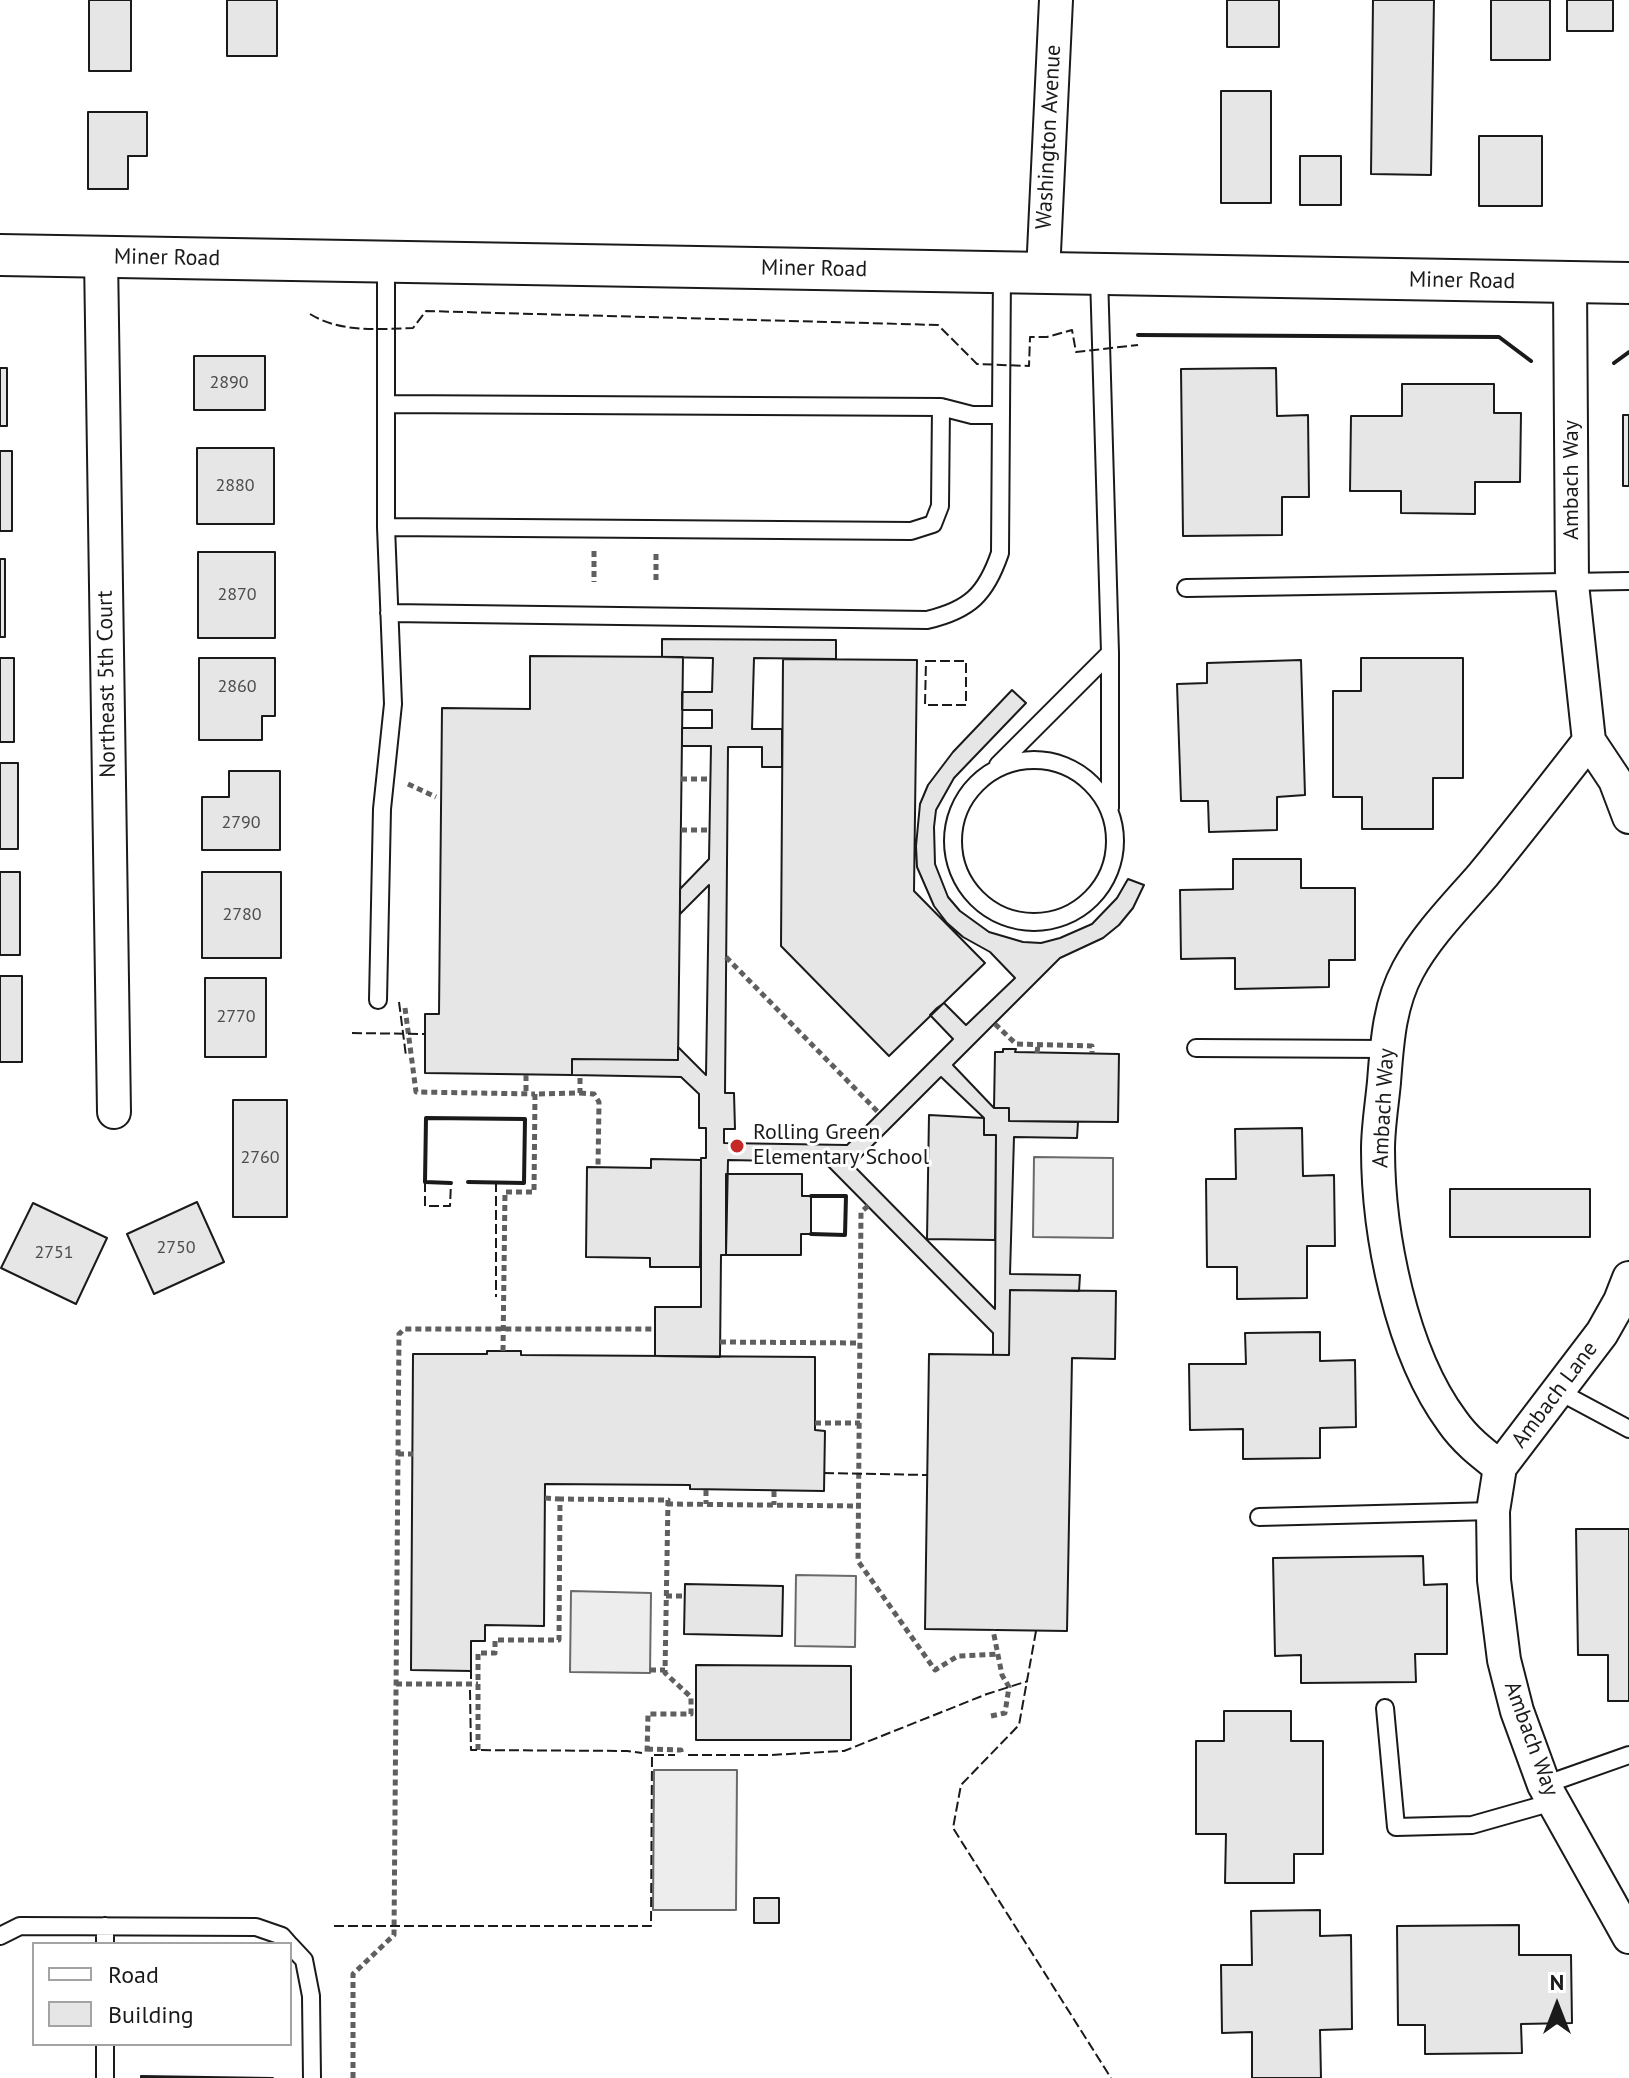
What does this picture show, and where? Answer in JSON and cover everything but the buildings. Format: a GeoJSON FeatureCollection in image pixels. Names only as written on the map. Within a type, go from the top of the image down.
{"type":"FeatureCollection","features":[{"type":"Feature","properties":{"kind":"street","name":"Washington Avenue"},"geometry":{"type":"LineString","coordinates":[[1043,273],[1056,0]]}},
{"type":"Feature","properties":{"kind":"street","name":"Miner Road"},"geometry":{"type":"LineString","coordinates":[[0,255],[1629,283]]}},
{"type":"Feature","properties":{"kind":"street","name":"Northeast 5th Court"},"geometry":{"type":"LineString","coordinates":[[101,257],[114,1112]]}},
{"type":"Feature","properties":{"kind":"street","name":"Ambach Way"},"geometry":{"type":"LineString","coordinates":[[1570,282],[1572,584],[1589,741],[1424,946],[1407,972],[1396,1000],[1387,1049],[1378,1147],[1381,1211],[1392,1274],[1419,1364],[1452,1422],[1473,1446],[1500,1467],[1493,1511],[1494,1580],[1504,1660],[1517,1711],[1549,1794],[1629,1937]]}},
{"type":"Feature","properties":{"kind":"street"},"geometry":{"type":"LineString","coordinates":[[1589,741],[1615,780],[1629,817]]}},
{"type":"Feature","properties":{"kind":"street","name":"Ambach Lane"},"geometry":{"type":"LineString","coordinates":[[1500,1467],[1602,1333],[1629,1278]]}},
{"type":"Feature","properties":{"kind":"lane"},"geometry":{"type":"LineString","coordinates":[[378,1000],[382,809],[393,704],[386,527],[386,262]]}},
{"type":"Feature","properties":{"kind":"lane"},"geometry":{"type":"LineString","coordinates":[[389,613],[927,620],[953,614],[975,599],[983,589],[991,578],[1000,553],[1002,272]]}},
{"type":"Feature","properties":{"kind":"lane"},"geometry":{"type":"LineString","coordinates":[[1099,275],[1110,653],[1110,809],[1116,836],[1112,865],[1099,890],[1079,909],[1053,920],[1024,922],[997,913],[974,896],[959,873],[953,845],[956,817],[969,792],[1110,653]]}},
{"type":"Feature","properties":{"kind":"lane"},"geometry":{"type":"LineString","coordinates":[[387,404],[941,407],[972,415],[1001,415]]}},
{"type":"Feature","properties":{"kind":"lane"},"geometry":{"type":"LineString","coordinates":[[386,527],[911,531],[933,524],[940,506],[941,407]]}},
{"type":"Feature","properties":{"kind":"lane"},"geometry":{"type":"LineString","coordinates":[[1186,588],[1629,581]]}},
{"type":"Feature","properties":{"kind":"lane"},"geometry":{"type":"LineString","coordinates":[[990,773],[1016,762],[1038,760],[1061,764],[1081,774],[1098,790],[1110,809]]}},
{"type":"Feature","properties":{"kind":"lane"},"geometry":{"type":"LineString","coordinates":[[1196,1048],[1387,1049]]}},
{"type":"Feature","properties":{"kind":"lane"},"geometry":{"type":"LineString","coordinates":[[1558,1391],[1629,1429]]}},
{"type":"Feature","properties":{"kind":"lane"},"geometry":{"type":"LineString","coordinates":[[1259,1517],[1493,1511]]}},
{"type":"Feature","properties":{"kind":"lane"},"geometry":{"type":"LineString","coordinates":[[1385,1708],[1396,1827],[1472,1825],[1549,1794],[1629,1755]]}},
{"type":"Feature","properties":{"kind":"lane"},"geometry":{"type":"LineString","coordinates":[[0,1936],[20,1926],[256,1927],[282,1936],[288,1942]]}},
{"type":"Feature","properties":{"kind":"lane"},"geometry":{"type":"LineString","coordinates":[[105,1926],[105,1942]]}},
{"type":"Feature","properties":{"kind":"lane"},"geometry":{"type":"LineString","coordinates":[[292,1946],[304,1960],[311,1996],[312,2078]]}},
{"type":"Feature","properties":{"kind":"lane"},"geometry":{"type":"LineString","coordinates":[[105,2046],[105,2078]]}},
{"type":"Feature","properties":{"kind":"path"},"geometry":{"type":"LineString","coordinates":[[594,547],[594,582]]}},
{"type":"Feature","properties":{"kind":"path"},"geometry":{"type":"LineString","coordinates":[[656,547],[656,582]]}},
{"type":"Feature","properties":{"kind":"path"},"geometry":{"type":"LineString","coordinates":[[681,779],[710,779]]}},
{"type":"Feature","properties":{"kind":"path"},"geometry":{"type":"LineString","coordinates":[[681,830],[709,830]]}},
{"type":"Feature","properties":{"kind":"path"},"geometry":{"type":"LineString","coordinates":[[726,957],[879,1113]]}},
{"type":"Feature","properties":{"kind":"path"},"geometry":{"type":"LineString","coordinates":[[405,1008],[416,1092],[594,1094],[599,1102],[598,1167]]}},
{"type":"Feature","properties":{"kind":"path"},"geometry":{"type":"LineString","coordinates":[[995,1024],[1016,1044],[1092,1046],[1092,1053]]}},
{"type":"Feature","properties":{"kind":"path"},"geometry":{"type":"LineString","coordinates":[[1037,1053],[1038,1045]]}},
{"type":"Feature","properties":{"kind":"path"},"geometry":{"type":"LineString","coordinates":[[526,1075],[526,1094]]}},
{"type":"Feature","properties":{"kind":"path"},"geometry":{"type":"LineString","coordinates":[[580,1075],[580,1093]]}},
{"type":"Feature","properties":{"kind":"path"},"geometry":{"type":"LineString","coordinates":[[503,1351],[505,1192],[534,1192],[535,1094]]}},
{"type":"Feature","properties":{"kind":"path"},"geometry":{"type":"LineString","coordinates":[[868,1206],[861,1212],[858,1561],[935,1670],[958,1656],[998,1654]]}},
{"type":"Feature","properties":{"kind":"path"},"geometry":{"type":"LineString","coordinates":[[353,2078],[353,1974],[394,1935],[399,1334],[404,1329],[655,1329]]}},
{"type":"Feature","properties":{"kind":"path"},"geometry":{"type":"LineString","coordinates":[[720,1342],[860,1343]]}},
{"type":"Feature","properties":{"kind":"path"},"geometry":{"type":"LineString","coordinates":[[815,1423],[860,1423]]}},
{"type":"Feature","properties":{"kind":"path"},"geometry":{"type":"LineString","coordinates":[[398,1454],[413,1454]]}},
{"type":"Feature","properties":{"kind":"path"},"geometry":{"type":"LineString","coordinates":[[706,1490],[706,1504]]}},
{"type":"Feature","properties":{"kind":"path"},"geometry":{"type":"LineString","coordinates":[[774,1491],[774,1505]]}},
{"type":"Feature","properties":{"kind":"path"},"geometry":{"type":"LineString","coordinates":[[545,1498],[668,1500],[665,1670],[691,1697],[691,1714],[648,1714],[647,1752],[681,1750],[681,1755]]}},
{"type":"Feature","properties":{"kind":"path"},"geometry":{"type":"LineString","coordinates":[[478,1750],[478,1653],[495,1653],[495,1640],[559,1640],[560,1499]]}},
{"type":"Feature","properties":{"kind":"path"},"geometry":{"type":"LineString","coordinates":[[667,1504],[859,1506]]}},
{"type":"Feature","properties":{"kind":"path"},"geometry":{"type":"LineString","coordinates":[[559,1595],[571,1595]]}},
{"type":"Feature","properties":{"kind":"path"},"geometry":{"type":"LineString","coordinates":[[666,1596],[685,1596]]}},
{"type":"Feature","properties":{"kind":"path"},"geometry":{"type":"LineString","coordinates":[[991,1716],[1005,1713],[1009,1696],[993,1630]]}},
{"type":"Feature","properties":{"kind":"path"},"geometry":{"type":"LineString","coordinates":[[650,1670],[665,1670]]}},
{"type":"Feature","properties":{"kind":"path"},"geometry":{"type":"LineString","coordinates":[[396,1684],[478,1684]]}},
{"type":"Feature","properties":{"kind":"shaded area"},"geometry":{"type":"Polygon","coordinates":[[[1034,1157],[1113,1158],[1113,1238],[1033,1237],[1034,1157]]]}},
{"type":"Feature","properties":{"kind":"shaded area"},"geometry":{"type":"Polygon","coordinates":[[[796,1575],[856,1576],[855,1647],[795,1646],[796,1575]]]}},
{"type":"Feature","properties":{"kind":"shaded area"},"geometry":{"type":"Polygon","coordinates":[[[571,1591],[651,1593],[650,1673],[570,1672],[571,1591]]]}},
{"type":"Feature","properties":{"kind":"shaded area"},"geometry":{"type":"Polygon","coordinates":[[[654,1770],[737,1770],[736,1910],[653,1910],[654,1770]]]}},
{"type":"Feature","properties":{"kind":"fence"},"geometry":{"type":"LineString","coordinates":[[310,314],[334,324],[373,329],[413,328],[426,311],[938,325],[977,364],[1029,366],[1030,337],[1047,337],[1072,330],[1076,352],[1138,345]]}},
{"type":"Feature","properties":{"kind":"fence"},"geometry":{"type":"LineString","coordinates":[[926,661],[966,661],[966,705],[925,705],[926,661]]}},
{"type":"Feature","properties":{"kind":"fence"},"geometry":{"type":"LineString","coordinates":[[399,1002],[406,1056]]}},
{"type":"Feature","properties":{"kind":"fence"},"geometry":{"type":"LineString","coordinates":[[352,1033],[425,1034]]}},
{"type":"Feature","properties":{"kind":"fence"},"geometry":{"type":"LineString","coordinates":[[425,1182],[425,1206],[450,1206],[451,1183]]}},
{"type":"Feature","properties":{"kind":"fence"},"geometry":{"type":"LineString","coordinates":[[496,1182],[496,1297]]}},
{"type":"Feature","properties":{"kind":"fence"},"geometry":{"type":"LineString","coordinates":[[824,1473],[927,1475]]}},
{"type":"Feature","properties":{"kind":"fence"},"geometry":{"type":"LineString","coordinates":[[1036,1631],[1019,1725],[961,1785],[953,1828],[1111,2078]]}},
{"type":"Feature","properties":{"kind":"fence"},"geometry":{"type":"LineString","coordinates":[[471,1671],[471,1679]]}},
{"type":"Feature","properties":{"kind":"fence"},"geometry":{"type":"LineString","coordinates":[[688,1755],[844,1751],[987,1694],[1028,1681]]}},
{"type":"Feature","properties":{"kind":"fence"},"geometry":{"type":"LineString","coordinates":[[470,1690],[471,1750],[642,1753]]}},
{"type":"Feature","properties":{"kind":"fence"},"geometry":{"type":"LineString","coordinates":[[334,1926],[651,1926],[652,1755],[675,1755]]}},
{"type":"Feature","properties":{"kind":"wall"},"geometry":{"type":"LineString","coordinates":[[1138,335],[1499,337],[1531,361]]}},
{"type":"Feature","properties":{"kind":"wall"},"geometry":{"type":"LineString","coordinates":[[1614,363],[1629,352]]}},
{"type":"Feature","properties":{"kind":"wall"},"geometry":{"type":"LineString","coordinates":[[451,1183],[425,1182],[426,1118],[525,1119],[524,1183],[468,1182]]}},
{"type":"Feature","properties":{"kind":"wall"},"geometry":{"type":"LineString","coordinates":[[811,1196],[846,1196],[845,1235],[811,1234]]}},
{"type":"Feature","properties":{"kind":"place","name":"Rolling Green Elementary School"},"geometry":{"type":"Point","coordinates":[737,1146]}}]}
